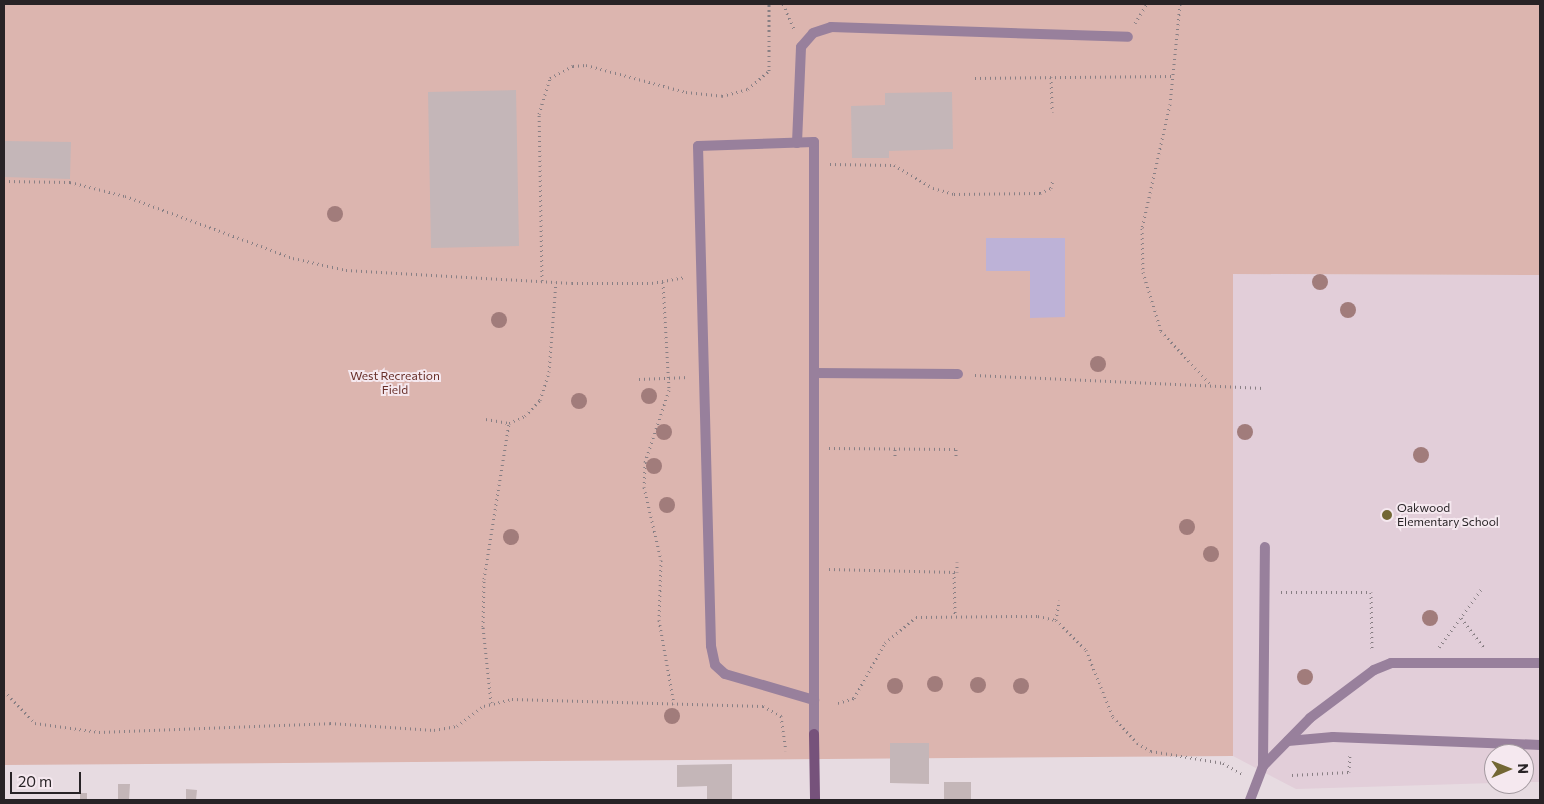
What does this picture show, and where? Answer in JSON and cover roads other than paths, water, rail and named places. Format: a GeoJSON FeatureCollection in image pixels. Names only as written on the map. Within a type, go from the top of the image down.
{"type":"FeatureCollection","features":[{"type":"Feature","properties":{"kind":"street"},"geometry":{"type":"LineString","coordinates":[[814,734],[814,800]]}},
{"type":"Feature","properties":{"kind":"lane"},"geometry":{"type":"LineString","coordinates":[[797,143],[801,47],[813,33],[850,24],[1128,37]]}},
{"type":"Feature","properties":{"kind":"lane"},"geometry":{"type":"LineString","coordinates":[[814,700],[724,674],[715,665],[711,646],[698,146],[814,142],[814,373],[814,700],[814,734]]}},
{"type":"Feature","properties":{"kind":"lane"},"geometry":{"type":"LineString","coordinates":[[814,373],[958,374]]}},
{"type":"Feature","properties":{"kind":"lane"},"geometry":{"type":"LineString","coordinates":[[1250,800],[1263,766],[1265,547]]}},
{"type":"Feature","properties":{"kind":"lane"},"geometry":{"type":"LineString","coordinates":[[1263,766],[1288,741],[1374,670],[1391,663],[1540,662]]}},
{"type":"Feature","properties":{"kind":"lane"},"geometry":{"type":"LineString","coordinates":[[1288,741],[1351,738],[1540,745]]}},
{"type":"Feature","properties":{"kind":"place","name":"Oakwood Elementary School"},"geometry":{"type":"Point","coordinates":[1387,515]}},
{"type":"Feature","properties":{"kind":"park label","name":"West Recreation Field"},"geometry":{"type":"Point","coordinates":[395,383]}}]}
